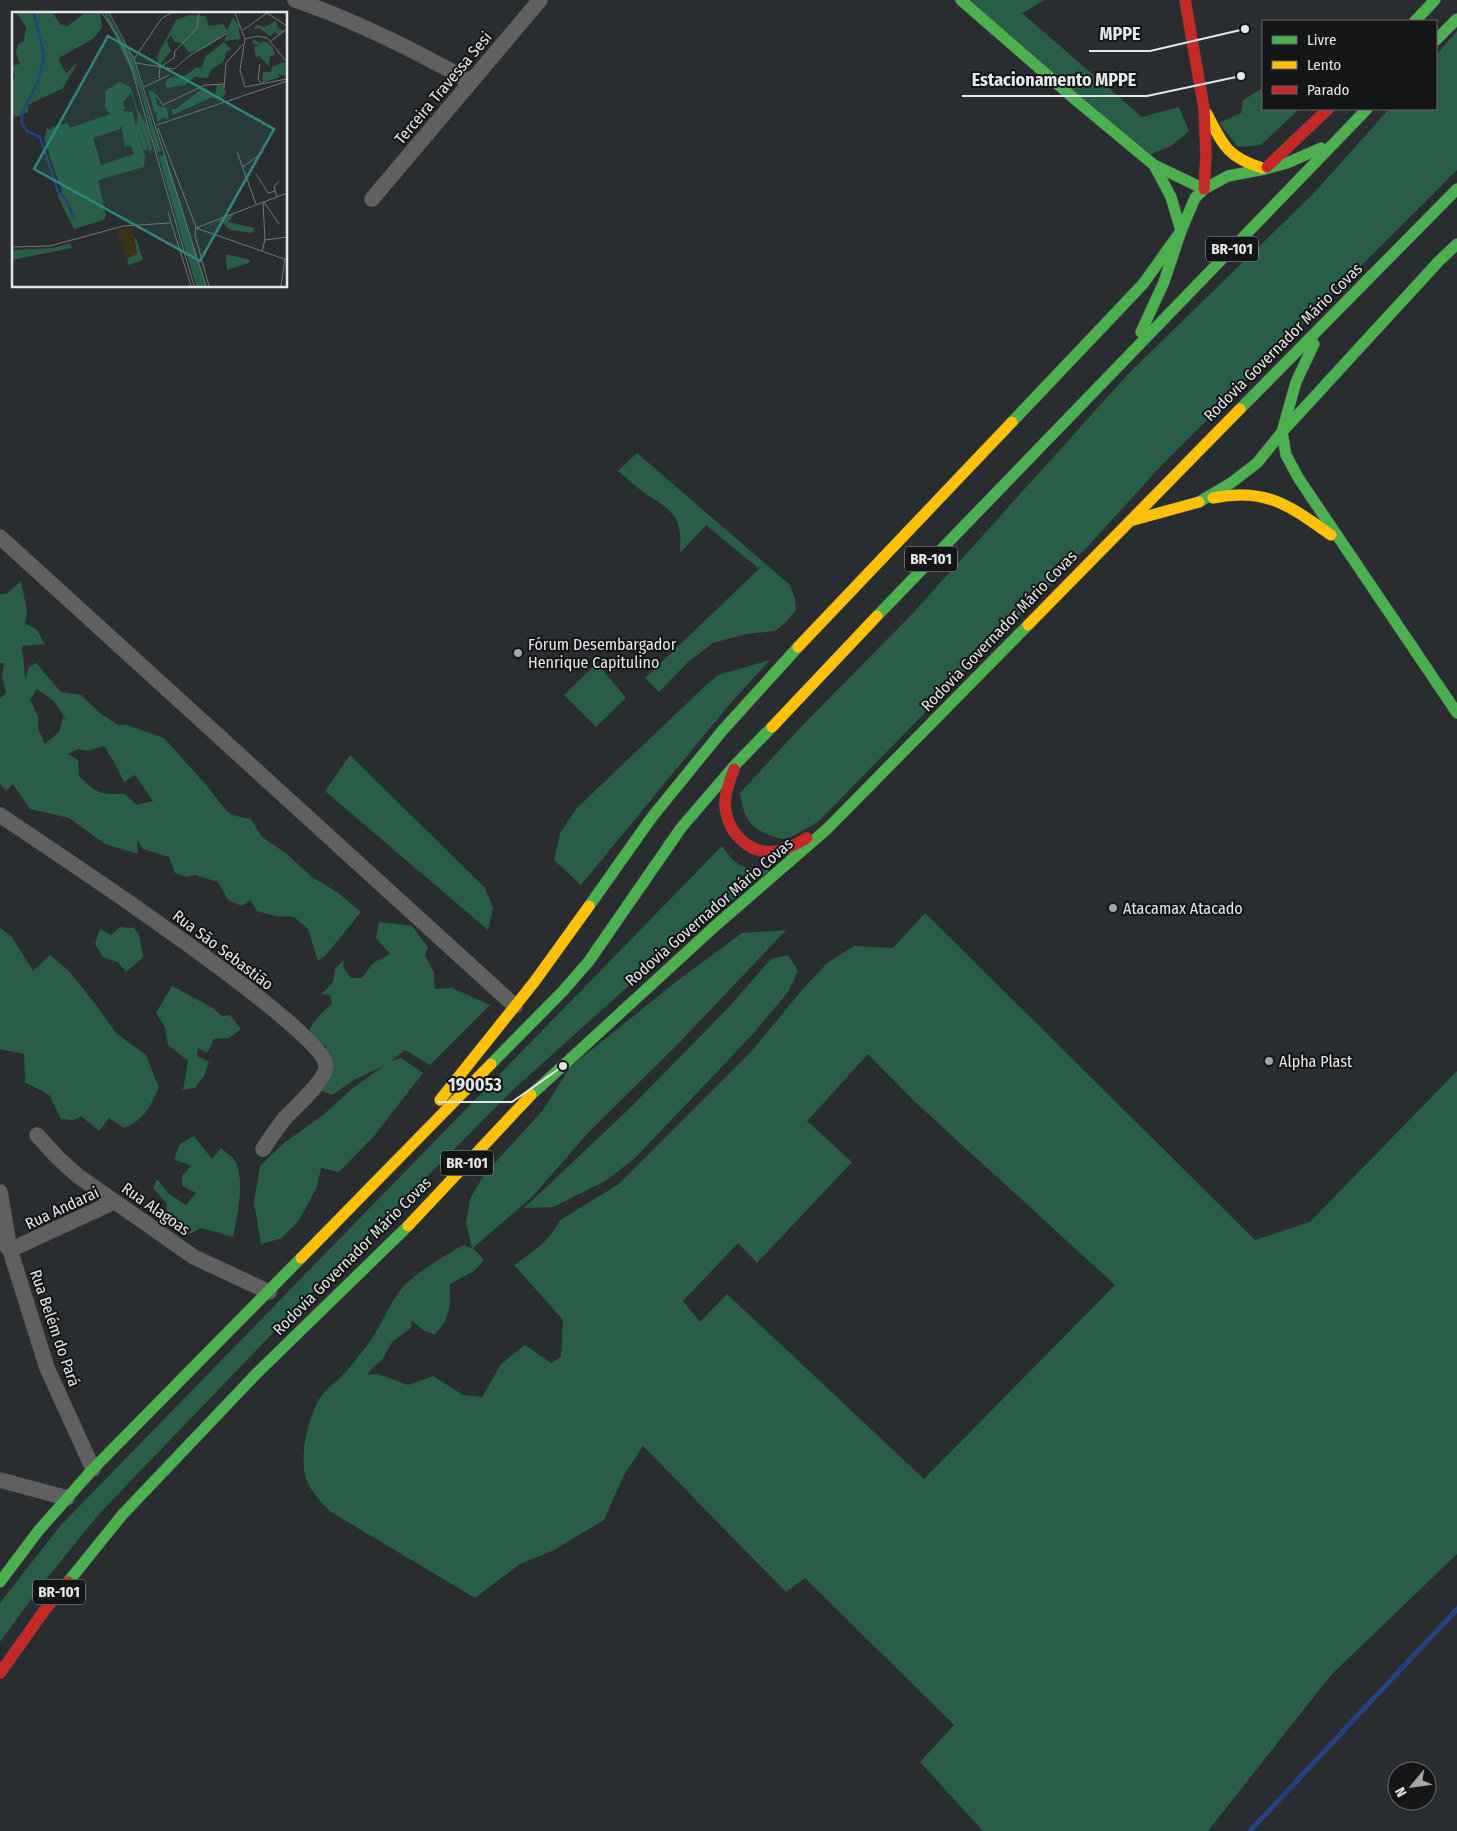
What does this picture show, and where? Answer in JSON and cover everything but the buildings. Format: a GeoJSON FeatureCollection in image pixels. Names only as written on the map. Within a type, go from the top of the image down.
{"type":"FeatureCollection","features":[{"type":"Feature","properties":{"kind":"main road"},"geometry":{"type":"LineString","coordinates":[[961,0],[1077,102],[1154,165],[1204,189]]}},
{"type":"Feature","properties":{"kind":"main road"},"geometry":{"type":"LineString","coordinates":[[1185,0],[1204,108],[1206,156],[1204,189]]}},
{"type":"Feature","properties":{"kind":"main road"},"geometry":{"type":"LineString","coordinates":[[1416,20],[1435,0]]}},
{"type":"Feature","properties":{"kind":"main road"},"geometry":{"type":"LineString","coordinates":[[1437,39],[1457,19]]}},
{"type":"Feature","properties":{"kind":"main road"},"geometry":{"type":"LineString","coordinates":[[1204,108],[1226,149],[1247,164],[1265,169]]}},
{"type":"Feature","properties":{"kind":"main road"},"geometry":{"type":"LineString","coordinates":[[1265,169],[1327,110]]}},
{"type":"Feature","properties":{"kind":"main road","name":"Rodovia Governador Mário Covas"},"geometry":{"type":"LineString","coordinates":[[0,1582],[39,1530],[93,1470],[570,984],[589,961],[681,828],[735,765],[949,540],[1366,110]]}},
{"type":"Feature","properties":{"kind":"main road"},"geometry":{"type":"LineString","coordinates":[[1129,356],[1160,294],[1181,231],[1195,198],[1204,189],[1228,176],[1288,163],[1334,142]]}},
{"type":"Feature","properties":{"kind":"main road"},"geometry":{"type":"LineString","coordinates":[[406,1153],[425,1121],[535,981],[652,817],[722,731],[807,638],[1143,284],[1181,231],[1174,203],[1154,165]]}},
{"type":"Feature","properties":{"kind":"main road","name":"Rodovia Governador Mário Covas"},"geometry":{"type":"LineString","coordinates":[[0,1673],[44,1611],[123,1514],[257,1373],[392,1242],[542,1084],[714,927],[827,829],[1457,189]]}},
{"type":"Feature","properties":{"kind":"main road"},"geometry":{"type":"LineString","coordinates":[[1199,502],[1251,468],[1264,456],[1282,432],[1439,261],[1457,244]]}},
{"type":"Feature","properties":{"kind":"main road"},"geometry":{"type":"LineString","coordinates":[[1322,325],[1296,382],[1282,432],[1284,448],[1291,465],[1341,542],[1457,713]]}},
{"type":"Feature","properties":{"kind":"main road"},"geometry":{"type":"LineString","coordinates":[[1128,522],[1234,493],[1250,493],[1270,497],[1290,507],[1341,542]]}},
{"type":"Feature","properties":{"kind":"main road"},"geometry":{"type":"LineString","coordinates":[[735,765],[726,794],[726,812],[730,828],[744,845],[753,850],[764,852],[778,851],[827,829]]}},
{"type":"Feature","properties":{"kind":"street"},"geometry":{"type":"LineString","coordinates":[[295,0],[383,35],[471,82]]}},
{"type":"Feature","properties":{"kind":"street","name":"Terceira Travessa Sesi"},"geometry":{"type":"LineString","coordinates":[[372,199],[540,0]]}},
{"type":"Feature","properties":{"kind":"street"},"geometry":{"type":"LineString","coordinates":[[0,536],[515,1006]]}},
{"type":"Feature","properties":{"kind":"street","name":"Rua São Sebastião"},"geometry":{"type":"LineString","coordinates":[[0,815],[153,920],[252,992],[317,1048],[326,1063],[324,1074],[286,1118],[263,1149]]}},
{"type":"Feature","properties":{"kind":"street","name":"Rua Alagoas"},"geometry":{"type":"LineString","coordinates":[[37,1134],[58,1158],[78,1176],[194,1257],[269,1292]]}},
{"type":"Feature","properties":{"kind":"street","name":"Rua Belém do Pará"},"geometry":{"type":"LineString","coordinates":[[0,1192],[5,1246],[47,1368],[93,1470]]}},
{"type":"Feature","properties":{"kind":"street","name":"Rua Andarai"},"geometry":{"type":"LineString","coordinates":[[5,1246],[114,1202]]}},
{"type":"Feature","properties":{"kind":"street"},"geometry":{"type":"LineString","coordinates":[[0,1480],[67,1498]]}},
{"type":"Feature","properties":{"kind":"green space"},"geometry":{"type":"Polygon","coordinates":[[[959,0],[1045,0],[1022,13],[1142,117],[1179,107],[1189,131],[1171,146],[1149,155],[959,0]]]}},
{"type":"Feature","properties":{"kind":"green space"},"geometry":{"type":"Polygon","coordinates":[[[1457,31],[1457,170],[1160,467],[1090,544],[818,822],[784,839],[762,832],[751,824],[745,813],[740,793],[799,729],[912,614],[1130,372],[1313,194],[1388,110],[1437,110],[1437,54],[1457,31]]]}},
{"type":"Feature","properties":{"kind":"green space"},"geometry":{"type":"Polygon","coordinates":[[[1262,89],[1262,110],[1298,110],[1261,145],[1238,147],[1219,123],[1241,113],[1243,100],[1262,89]]]}},
{"type":"Feature","properties":{"kind":"green space"},"geometry":{"type":"Polygon","coordinates":[[[637,453],[790,585],[795,599],[796,610],[775,631],[746,634],[713,643],[688,662],[659,692],[645,678],[762,566],[758,568],[706,525],[680,553],[680,532],[675,518],[666,507],[618,471],[637,453]]]}},
{"type":"Feature","properties":{"kind":"green space"},"geometry":{"type":"Polygon","coordinates":[[[21,581],[27,611],[25,623],[37,630],[45,644],[22,646],[25,679],[29,667],[36,663],[61,692],[81,695],[101,714],[118,725],[127,725],[164,738],[225,809],[232,815],[251,819],[262,837],[287,854],[312,877],[337,892],[361,912],[325,956],[318,961],[308,929],[294,917],[276,916],[257,911],[250,900],[242,906],[228,900],[218,882],[195,875],[187,877],[175,873],[169,857],[143,849],[137,840],[138,854],[105,844],[69,818],[30,809],[13,784],[6,791],[0,784],[0,698],[6,693],[2,676],[4,663],[0,663],[0,594],[6,594],[21,581]],[[37,689],[30,700],[38,716],[38,729],[45,744],[59,732],[63,718],[66,720],[54,701],[37,689]],[[104,746],[87,751],[78,749],[68,754],[78,760],[79,776],[99,792],[125,794],[137,805],[153,801],[135,775],[124,782],[104,746]]]}},
{"type":"Feature","properties":{"kind":"green space"},"geometry":{"type":"Polygon","coordinates":[[[770,660],[729,705],[581,885],[554,860],[560,833],[577,808],[705,686],[718,675],[770,660]]]}},
{"type":"Feature","properties":{"kind":"green space"},"geometry":{"type":"Polygon","coordinates":[[[597,663],[626,698],[596,727],[564,695],[597,663]]]}},
{"type":"Feature","properties":{"kind":"green space"},"geometry":{"type":"Polygon","coordinates":[[[350,755],[485,888],[493,908],[488,930],[325,791],[350,755]]]}},
{"type":"Feature","properties":{"kind":"green space"},"geometry":{"type":"Polygon","coordinates":[[[722,846],[732,859],[742,866],[770,870],[654,963],[515,1088],[293,1312],[99,1514],[43,1583],[0,1642],[0,1603],[60,1526],[722,846]]]}},
{"type":"Feature","properties":{"kind":"green space"},"geometry":{"type":"Polygon","coordinates":[[[925,913],[1255,1240],[1310,1222],[1457,1071],[1457,1554],[1331,1675],[1208,1831],[983,1831],[920,1762],[954,1725],[805,1578],[786,1592],[643,1446],[624,1475],[604,1520],[552,1551],[520,1564],[475,1598],[331,1512],[313,1493],[306,1479],[304,1448],[306,1436],[313,1413],[322,1395],[345,1373],[368,1344],[404,1286],[429,1266],[463,1245],[472,1248],[466,1223],[470,1199],[484,1175],[543,1110],[570,1067],[677,981],[742,933],[786,930],[679,1043],[588,1133],[533,1196],[473,1248],[484,1260],[474,1271],[450,1284],[447,1318],[440,1329],[434,1335],[423,1330],[412,1321],[411,1328],[392,1342],[382,1360],[367,1375],[378,1374],[408,1385],[433,1376],[463,1395],[482,1397],[501,1364],[525,1345],[551,1363],[561,1357],[563,1320],[514,1265],[546,1240],[560,1220],[619,1184],[751,1052],[801,991],[827,963],[854,946],[893,948],[925,913]],[[868,1054],[807,1121],[852,1162],[757,1263],[738,1243],[683,1301],[700,1322],[727,1294],[924,1479],[1115,1285],[913,1100],[868,1054]]]}},
{"type":"Feature","properties":{"kind":"green space"},"geometry":{"type":"Polygon","coordinates":[[[379,922],[412,926],[428,947],[425,955],[434,973],[435,989],[452,988],[490,1005],[430,1065],[405,1050],[391,1061],[401,1058],[423,1073],[374,1136],[339,1172],[321,1168],[317,1187],[299,1220],[282,1238],[261,1244],[254,1203],[260,1166],[284,1143],[323,1115],[353,1088],[385,1065],[354,1080],[332,1095],[322,1091],[326,1046],[317,1043],[308,1034],[317,1017],[332,1004],[330,995],[322,994],[333,982],[335,969],[344,960],[343,967],[351,978],[362,978],[373,963],[390,954],[376,938],[379,922]]]}},
{"type":"Feature","properties":{"kind":"green space"},"geometry":{"type":"Polygon","coordinates":[[[120,927],[134,928],[139,935],[144,957],[126,972],[118,962],[103,957],[95,944],[100,929],[111,935],[120,927]]]}},
{"type":"Feature","properties":{"kind":"green space"},"geometry":{"type":"Polygon","coordinates":[[[0,928],[12,937],[33,971],[50,955],[69,971],[116,1033],[146,1055],[159,1088],[149,1107],[137,1121],[124,1128],[109,1118],[99,1131],[81,1116],[74,1120],[61,1119],[49,1095],[25,1082],[24,1054],[0,1049],[0,928]]]}},
{"type":"Feature","properties":{"kind":"green space"},"geometry":{"type":"Polygon","coordinates":[[[788,955],[798,971],[788,992],[753,1034],[635,1158],[607,1180],[553,1207],[524,1208],[629,1109],[727,1009],[771,959],[788,955]]]}},
{"type":"Feature","properties":{"kind":"green space"},"geometry":{"type":"Polygon","coordinates":[[[172,986],[213,1008],[222,1016],[230,1015],[241,1029],[229,1038],[214,1039],[207,1053],[198,1048],[197,1056],[209,1062],[204,1076],[195,1088],[183,1090],[188,1061],[168,1045],[165,1027],[156,1013],[172,986]]]}},
{"type":"Feature","properties":{"kind":"green space"},"geometry":{"type":"Polygon","coordinates":[[[194,1136],[212,1159],[221,1148],[236,1162],[240,1191],[233,1237],[201,1228],[188,1235],[175,1229],[176,1221],[166,1209],[167,1204],[153,1188],[157,1179],[169,1194],[186,1205],[196,1193],[182,1186],[182,1176],[191,1166],[174,1159],[180,1144],[194,1136]]]}},
{"type":"Feature","properties":{"kind":"waterway"},"geometry":{"type":"LineString","coordinates":[[1250,1831],[1457,1609]]}},
{"type":"Feature","properties":{"kind":"traffic: fast"},"geometry":{"type":"LineString","coordinates":[[961,0],[1154,165],[1204,189]]}},
{"type":"Feature","properties":{"kind":"traffic: fast"},"geometry":{"type":"LineString","coordinates":[[1416,20],[1435,0]]}},
{"type":"Feature","properties":{"kind":"traffic: fast"},"geometry":{"type":"LineString","coordinates":[[1437,39],[1457,19]]}},
{"type":"Feature","properties":{"kind":"traffic: fast"},"geometry":{"type":"LineString","coordinates":[[877,616],[1366,110]]}},
{"type":"Feature","properties":{"kind":"traffic: fast"},"geometry":{"type":"LineString","coordinates":[[1265,169],[1287,163],[1321,148]]}},
{"type":"Feature","properties":{"kind":"traffic: fast"},"geometry":{"type":"LineString","coordinates":[[1154,165],[1171,197],[1181,231]]}},
{"type":"Feature","properties":{"kind":"traffic: fast"},"geometry":{"type":"LineString","coordinates":[[1012,422],[1143,284],[1181,231],[1195,198],[1204,189],[1228,176],[1267,167]]}},
{"type":"Feature","properties":{"kind":"traffic: fast"},"geometry":{"type":"LineString","coordinates":[[1240,409],[1457,189]]}},
{"type":"Feature","properties":{"kind":"traffic: fast"},"geometry":{"type":"LineString","coordinates":[[1141,332],[1164,282],[1181,231]]}},
{"type":"Feature","properties":{"kind":"traffic: fast"},"geometry":{"type":"LineString","coordinates":[[1199,502],[1231,483],[1257,463],[1282,432],[1439,261],[1457,244]]}},
{"type":"Feature","properties":{"kind":"traffic: fast"},"geometry":{"type":"LineString","coordinates":[[1282,432],[1296,382],[1314,344]]}},
{"type":"Feature","properties":{"kind":"traffic: fast"},"geometry":{"type":"LineString","coordinates":[[1282,432],[1286,455],[1299,479],[1457,713]]}},
{"type":"Feature","properties":{"kind":"traffic: fast"},"geometry":{"type":"LineString","coordinates":[[531,1095],[714,927],[827,829],[1028,625]]}},
{"type":"Feature","properties":{"kind":"traffic: fast"},"geometry":{"type":"LineString","coordinates":[[589,906],[652,817],[722,731],[798,647]]}},
{"type":"Feature","properties":{"kind":"traffic: fast"},"geometry":{"type":"LineString","coordinates":[[491,1064],[563,991],[589,961],[681,828],[735,765],[772,727]]}},
{"type":"Feature","properties":{"kind":"traffic: fast"},"geometry":{"type":"LineString","coordinates":[[68,1582],[123,1514],[257,1373],[408,1226]]}},
{"type":"Feature","properties":{"kind":"traffic: fast"},"geometry":{"type":"LineString","coordinates":[[0,1582],[39,1530],[93,1469],[301,1258]]}},
{"type":"Feature","properties":{"kind":"traffic: slow"},"geometry":{"type":"LineString","coordinates":[[1207,114],[1222,142],[1233,154],[1250,164],[1262,168]]}},
{"type":"Feature","properties":{"kind":"traffic: slow"},"geometry":{"type":"LineString","coordinates":[[1028,625],[1240,409]]}},
{"type":"Feature","properties":{"kind":"traffic: slow"},"geometry":{"type":"LineString","coordinates":[[798,647],[1012,422]]}},
{"type":"Feature","properties":{"kind":"traffic: slow"},"geometry":{"type":"LineString","coordinates":[[1213,498],[1232,495],[1263,497],[1303,515],[1331,535]]}},
{"type":"Feature","properties":{"kind":"traffic: slow"},"geometry":{"type":"LineString","coordinates":[[1130,521],[1199,502]]}},
{"type":"Feature","properties":{"kind":"traffic: slow"},"geometry":{"type":"LineString","coordinates":[[772,727],[877,616]]}},
{"type":"Feature","properties":{"kind":"traffic: slow"},"geometry":{"type":"LineString","coordinates":[[440,1100],[535,981],[589,906]]}},
{"type":"Feature","properties":{"kind":"traffic: slow"},"geometry":{"type":"LineString","coordinates":[[301,1258],[491,1064]]}},
{"type":"Feature","properties":{"kind":"traffic: slow"},"geometry":{"type":"LineString","coordinates":[[408,1226],[531,1095]]}},
{"type":"Feature","properties":{"kind":"traffic: jam"},"geometry":{"type":"LineString","coordinates":[[1185,0],[1204,108],[1206,155],[1204,189]]}},
{"type":"Feature","properties":{"kind":"traffic: jam"},"geometry":{"type":"LineString","coordinates":[[1267,167],[1327,110]]}},
{"type":"Feature","properties":{"kind":"traffic: jam"},"geometry":{"type":"LineString","coordinates":[[734,769],[725,799],[726,814],[741,840],[749,846],[767,852],[786,849],[807,838]]}},
{"type":"Feature","properties":{"kind":"traffic: jam"},"geometry":{"type":"LineString","coordinates":[[0,1673],[44,1611],[68,1582]]}},
{"type":"Feature","properties":{"kind":"place","name":"MPPE"},"geometry":{"type":"Point","coordinates":[1245,29]}},
{"type":"Feature","properties":{"kind":"place","name":"Estacionamento MPPE"},"geometry":{"type":"Point","coordinates":[1241,76]}},
{"type":"Feature","properties":{"kind":"place","name":"Fórum Desembargador Henrique Capitulino"},"geometry":{"type":"Point","coordinates":[518,653]}},
{"type":"Feature","properties":{"kind":"place","name":"Atacamax Atacado"},"geometry":{"type":"Point","coordinates":[1113,908]}},
{"type":"Feature","properties":{"kind":"place","name":"Alpha Plast"},"geometry":{"type":"Point","coordinates":[1269,1061]}},
{"type":"Feature","properties":{"kind":"place","name":"190053"},"geometry":{"type":"Point","coordinates":[563,1066]}}]}
